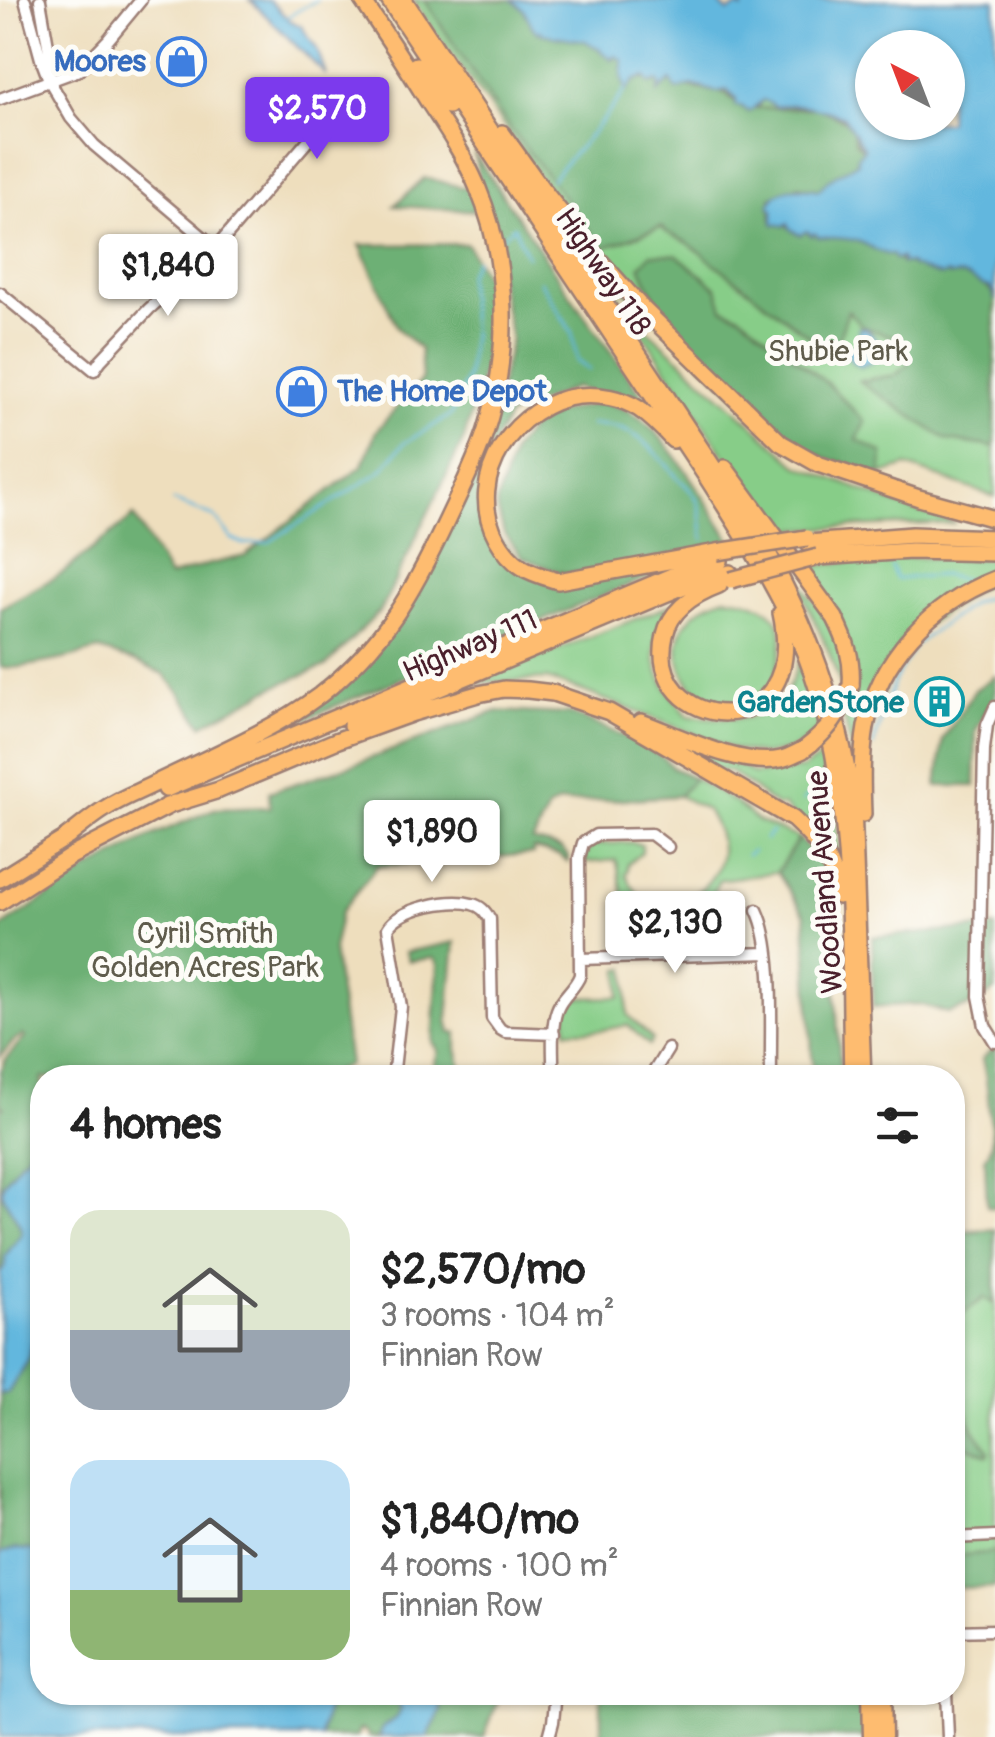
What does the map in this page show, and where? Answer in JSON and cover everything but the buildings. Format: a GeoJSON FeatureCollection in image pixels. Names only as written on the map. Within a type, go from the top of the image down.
{"type":"FeatureCollection","features":[{"type":"Feature","properties":{"kind":"highway"},"geometry":{"type":"LineString","coordinates":[[362,0],[458,120],[592,315],[624,354]]}},
{"type":"Feature","properties":{"kind":"highway"},"geometry":{"type":"LineString","coordinates":[[64,839],[108,807],[290,714],[346,673],[384,633],[412,592],[487,428],[497,387],[503,306],[490,224],[462,154],[362,0]]}},
{"type":"Feature","properties":{"kind":"highway","name":"Highway 118"},"geometry":{"type":"LineString","coordinates":[[390,0],[773,576]]}},
{"type":"Feature","properties":{"kind":"highway"},"geometry":{"type":"LineString","coordinates":[[406,0],[593,254],[764,429],[818,464],[995,519]]}},
{"type":"Feature","properties":{"kind":"highway","name":"Highway 118"},"geometry":{"type":"LineString","coordinates":[[406,0],[760,538],[773,576]]}},
{"type":"Feature","properties":{"kind":"highway"},"geometry":{"type":"LineString","coordinates":[[168,806],[218,790],[376,726],[504,689],[552,692],[734,757],[780,760],[803,750],[844,708],[851,685],[851,656],[845,638],[692,422],[661,390]]}},
{"type":"Feature","properties":{"kind":"highway"},"geometry":{"type":"LineString","coordinates":[[743,535],[672,438],[637,408],[616,399],[592,395],[544,406],[521,422],[505,440],[493,463],[487,508],[492,530],[518,565],[538,576],[558,580],[724,566],[812,545]]}},
{"type":"Feature","properties":{"kind":"highway","name":"Highway 111"},"geometry":{"type":"LineString","coordinates":[[0,879],[64,839],[161,791],[672,576],[724,566],[780,562],[812,545],[912,534],[995,538]]}},
{"type":"Feature","properties":{"kind":"highway","name":"Highway 111"},"geometry":{"type":"LineString","coordinates":[[812,545],[995,553]]}},
{"type":"Feature","properties":{"kind":"highway"},"geometry":{"type":"LineString","coordinates":[[724,566],[706,590],[674,613],[663,640],[664,665],[675,690],[686,701],[725,713],[748,708],[768,696],[776,685],[786,652],[776,595]]}},
{"type":"Feature","properties":{"kind":"highway","name":"Highway 111"},"geometry":{"type":"LineString","coordinates":[[0,902],[73,855],[215,781],[724,566]]}},
{"type":"Feature","properties":{"kind":"highway","name":"Woodland Avenue"},"geometry":{"type":"LineString","coordinates":[[773,576],[776,595],[810,670],[838,779],[845,838],[851,1065]]}},
{"type":"Feature","properties":{"kind":"highway","name":"Woodland Avenue"},"geometry":{"type":"LineString","coordinates":[[773,576],[800,615],[820,666],[849,776],[856,830],[863,1065]]}},
{"type":"Feature","properties":{"kind":"highway"},"geometry":{"type":"LineString","coordinates":[[858,912],[864,871],[864,746],[874,700],[894,658],[927,620],[966,592],[995,579]]}},
{"type":"Feature","properties":{"kind":"highway"},"geometry":{"type":"LineString","coordinates":[[609,712],[794,819],[827,857],[838,896],[850,1065]]}},
{"type":"Feature","properties":{"kind":"main road"},"geometry":{"type":"LineString","coordinates":[[870,1705],[871,1737]]}},
{"type":"Feature","properties":{"kind":"main road"},"geometry":{"type":"LineString","coordinates":[[884,1705],[884,1737]]}},
{"type":"Feature","properties":{"kind":"street"},"geometry":{"type":"LineString","coordinates":[[26,0],[40,58],[71,118],[94,145],[216,248]]}},
{"type":"Feature","properties":{"kind":"street"},"geometry":{"type":"LineString","coordinates":[[40,0],[49,51],[49,80]]}},
{"type":"Feature","properties":{"kind":"street"},"geometry":{"type":"LineString","coordinates":[[0,99],[85,66],[141,0]]}},
{"type":"Feature","properties":{"kind":"street"},"geometry":{"type":"LineString","coordinates":[[0,293],[94,370],[149,309],[216,248],[322,124]]}},
{"type":"Feature","properties":{"kind":"street"},"geometry":{"type":"LineString","coordinates":[[995,707],[987,725],[984,749],[979,996],[984,1026],[995,1042]]}},
{"type":"Feature","properties":{"kind":"street"},"geometry":{"type":"LineString","coordinates":[[553,1065],[557,1010],[576,987],[580,974],[579,858],[583,844],[596,835],[651,834],[668,846]]}},
{"type":"Feature","properties":{"kind":"street"},"geometry":{"type":"LineString","coordinates":[[395,1065],[401,1007],[388,928],[404,913],[436,905],[466,903],[486,912],[490,920],[492,1018],[500,1030],[554,1034]]}},
{"type":"Feature","properties":{"kind":"street"},"geometry":{"type":"LineString","coordinates":[[758,910],[765,926],[768,954],[771,1065]]}},
{"type":"Feature","properties":{"kind":"street"},"geometry":{"type":"LineString","coordinates":[[582,959],[768,954]]}},
{"type":"Feature","properties":{"kind":"street"},"geometry":{"type":"LineString","coordinates":[[658,1065],[668,1049]]}},
{"type":"Feature","properties":{"kind":"street"},"geometry":{"type":"LineString","coordinates":[[965,1537],[995,1536]]}},
{"type":"Feature","properties":{"kind":"street"},"geometry":{"type":"LineString","coordinates":[[965,1631],[995,1630]]}},
{"type":"Feature","properties":{"kind":"street"},"geometry":{"type":"LineString","coordinates":[[549,1737],[554,1705]]}},
{"type":"Feature","properties":{"kind":"street"},"geometry":{"type":"LineString","coordinates":[[947,1705],[948,1737]]}},
{"type":"Feature","properties":{"kind":"green space","name":"Shubie Park"},"geometry":{"type":"Polygon","coordinates":[[[413,0],[512,0],[635,80],[645,77],[671,81],[683,88],[692,85],[716,92],[727,90],[745,111],[756,108],[763,100],[844,117],[864,149],[859,162],[819,190],[791,187],[773,197],[769,206],[773,210],[772,223],[787,222],[790,229],[901,258],[910,265],[990,287],[995,300],[995,497],[907,466],[880,475],[818,455],[799,454],[618,285],[413,0]]]}},
{"type":"Feature","properties":{"kind":"green space","name":"Shubie Park"},"geometry":{"type":"Polygon","coordinates":[[[424,0],[516,0],[612,36],[637,79],[660,78],[725,93],[743,108],[818,108],[851,123],[856,143],[864,150],[852,171],[843,172],[821,190],[797,186],[771,198],[772,220],[802,232],[850,236],[885,250],[901,262],[978,277],[995,296],[995,447],[947,440],[859,381],[896,375],[908,364],[901,339],[863,327],[848,311],[833,355],[688,243],[661,227],[603,248],[507,124],[424,0]]]}},
{"type":"Feature","properties":{"kind":"green space"},"geometry":{"type":"Polygon","coordinates":[[[474,153],[656,414],[575,387],[509,416],[482,463],[481,486],[490,529],[533,576],[678,565],[234,751],[306,704],[385,635],[488,438],[511,339],[474,153]]]}},
{"type":"Feature","properties":{"kind":"green space"},"geometry":{"type":"Polygon","coordinates":[[[424,178],[471,189],[479,211],[394,206],[424,178]]]}},
{"type":"Feature","properties":{"kind":"green space"},"geometry":{"type":"Polygon","coordinates":[[[467,244],[488,282],[484,366],[464,439],[381,610],[326,666],[278,685],[202,725],[164,674],[99,650],[0,668],[0,608],[61,574],[134,516],[169,577],[245,556],[363,465],[376,431],[422,379],[420,349],[397,328],[360,245],[467,244]]]}},
{"type":"Feature","properties":{"kind":"green space"},"geometry":{"type":"Polygon","coordinates":[[[651,254],[677,255],[717,288],[723,308],[741,315],[828,384],[865,422],[857,440],[883,453],[881,475],[817,455],[785,436],[657,312],[656,300],[640,266],[651,254]]]}},
{"type":"Feature","properties":{"kind":"green space"},"geometry":{"type":"Polygon","coordinates":[[[599,268],[640,323],[797,465],[955,523],[784,532],[725,456],[640,329],[599,278],[599,268]]]}},
{"type":"Feature","properties":{"kind":"green space"},"geometry":{"type":"Polygon","coordinates":[[[603,402],[632,413],[660,437],[732,542],[577,576],[522,557],[504,534],[496,504],[513,450],[531,428],[555,413],[603,402]]]}},
{"type":"Feature","properties":{"kind":"green space"},"geometry":{"type":"Polygon","coordinates":[[[881,557],[995,559],[995,577],[901,643],[856,769],[844,717],[855,684],[807,567],[881,557]]]}},
{"type":"Feature","properties":{"kind":"green space"},"geometry":{"type":"Polygon","coordinates":[[[798,580],[848,646],[842,689],[828,650],[798,580]]]}},
{"type":"Feature","properties":{"kind":"green space"},"geometry":{"type":"Polygon","coordinates":[[[726,597],[753,603],[770,612],[780,627],[782,642],[773,685],[749,701],[725,705],[706,699],[691,685],[681,668],[678,647],[684,627],[699,610],[726,597]]]}},
{"type":"Feature","properties":{"kind":"green space"},"geometry":{"type":"Polygon","coordinates":[[[671,605],[656,637],[656,664],[688,716],[729,719],[767,711],[786,692],[799,661],[821,727],[810,740],[764,755],[733,749],[547,679],[472,683],[671,605]]]}},
{"type":"Feature","properties":{"kind":"green space"},"geometry":{"type":"Polygon","coordinates":[[[995,676],[995,697],[976,730],[975,786],[937,786],[943,739],[975,690],[995,676]]]}},
{"type":"Feature","properties":{"kind":"green space","name":"Cyril Smith Golden Acres Park"},"geometry":{"type":"Polygon","coordinates":[[[497,711],[572,714],[631,739],[694,778],[679,796],[558,803],[548,809],[533,841],[562,849],[568,862],[558,855],[533,849],[533,854],[377,866],[341,912],[333,949],[347,1065],[30,1065],[30,1147],[2,1188],[22,1233],[5,1256],[5,1267],[0,1273],[0,1073],[5,1060],[25,1037],[15,1040],[0,1057],[0,928],[88,870],[149,837],[214,809],[270,807],[269,792],[497,711]]]}},
{"type":"Feature","properties":{"kind":"green space"},"geometry":{"type":"Polygon","coordinates":[[[664,736],[753,774],[802,769],[825,755],[841,866],[783,805],[778,807],[731,772],[714,769],[664,736]]]}},
{"type":"Feature","properties":{"kind":"green space"},"geometry":{"type":"Polygon","coordinates":[[[694,778],[736,803],[757,821],[799,838],[777,872],[719,880],[710,900],[702,907],[666,914],[641,911],[625,900],[616,860],[584,863],[585,857],[591,845],[642,845],[642,852],[628,864],[626,873],[636,891],[651,901],[687,898],[703,887],[715,872],[721,853],[718,832],[709,813],[679,796],[694,778]]]}},
{"type":"Feature","properties":{"kind":"green space"},"geometry":{"type":"Polygon","coordinates":[[[799,838],[821,862],[829,893],[840,1065],[812,1065],[805,915],[777,872],[799,838]]]}},
{"type":"Feature","properties":{"kind":"green space"},"geometry":{"type":"Polygon","coordinates":[[[995,927],[995,991],[948,1013],[919,1004],[873,1007],[872,937],[995,927]]]}},
{"type":"Feature","properties":{"kind":"green space"},"geometry":{"type":"Polygon","coordinates":[[[455,942],[448,1019],[451,1033],[457,1033],[461,1065],[434,1065],[438,1051],[433,1042],[438,964],[434,958],[409,961],[405,952],[455,942]]]}},
{"type":"Feature","properties":{"kind":"green space"},"geometry":{"type":"Polygon","coordinates":[[[626,968],[628,1015],[652,1039],[649,1045],[628,1025],[567,1031],[566,1013],[572,1003],[577,998],[620,997],[620,969],[626,968]]]}},
{"type":"Feature","properties":{"kind":"green space"},"geometry":{"type":"Polygon","coordinates":[[[995,1047],[995,1208],[987,1206],[985,1159],[991,1136],[982,1059],[995,1047]]]}},
{"type":"Feature","properties":{"kind":"green space"},"geometry":{"type":"Polygon","coordinates":[[[995,1229],[995,1587],[965,1588],[965,1230],[995,1229]]]}},
{"type":"Feature","properties":{"kind":"green space"},"geometry":{"type":"Polygon","coordinates":[[[995,1229],[995,1304],[985,1298],[965,1312],[965,1232],[995,1229]]]}},
{"type":"Feature","properties":{"kind":"green space"},"geometry":{"type":"Polygon","coordinates":[[[30,1356],[30,1551],[0,1553],[0,1394],[8,1393],[30,1356]]]}},
{"type":"Feature","properties":{"kind":"green space"},"geometry":{"type":"Polygon","coordinates":[[[965,1410],[989,1450],[988,1455],[967,1446],[965,1410]]]}},
{"type":"Feature","properties":{"kind":"green space"},"geometry":{"type":"Polygon","coordinates":[[[995,1552],[995,1587],[965,1588],[965,1555],[995,1552]]]}},
{"type":"Feature","properties":{"kind":"green space"},"geometry":{"type":"Polygon","coordinates":[[[327,1705],[398,1705],[401,1709],[380,1737],[368,1737],[364,1730],[359,1730],[357,1737],[321,1737],[327,1705]]]}},
{"type":"Feature","properties":{"kind":"green space"},"geometry":{"type":"Polygon","coordinates":[[[440,1705],[496,1705],[484,1737],[427,1737],[441,1711],[440,1705]]]}},
{"type":"Feature","properties":{"kind":"green space"},"geometry":{"type":"Polygon","coordinates":[[[601,1705],[863,1705],[864,1737],[601,1737],[601,1705]]]}},
{"type":"Feature","properties":{"kind":"water"},"geometry":{"type":"Polygon","coordinates":[[[250,0],[269,0],[290,21],[301,26],[317,49],[326,75],[250,0]]]}},
{"type":"Feature","properties":{"kind":"water"},"geometry":{"type":"Polygon","coordinates":[[[512,0],[715,0],[728,12],[739,6],[742,9],[744,2],[751,0],[995,0],[995,300],[990,287],[969,277],[934,274],[910,263],[902,264],[901,258],[895,260],[892,255],[860,242],[818,237],[815,233],[812,236],[807,231],[800,235],[788,223],[773,224],[773,210],[769,206],[784,190],[819,190],[858,162],[856,158],[864,149],[858,140],[965,140],[965,30],[855,30],[855,135],[844,117],[819,109],[776,107],[763,100],[749,112],[736,106],[736,99],[727,90],[716,92],[692,85],[676,90],[671,81],[658,92],[658,81],[650,84],[645,77],[635,80],[626,91],[623,60],[615,56],[613,60],[585,41],[538,33],[524,10],[512,0]]]}},
{"type":"Feature","properties":{"kind":"water"},"geometry":{"type":"Polygon","coordinates":[[[859,328],[866,328],[883,352],[861,367],[850,360],[845,348],[857,343],[859,328]]]}},
{"type":"Feature","properties":{"kind":"water"},"geometry":{"type":"Polygon","coordinates":[[[30,1147],[30,1354],[8,1393],[0,1394],[0,1273],[5,1267],[5,1256],[22,1233],[2,1188],[30,1147]]]}},
{"type":"Feature","properties":{"kind":"water"},"geometry":{"type":"Polygon","coordinates":[[[30,1550],[30,1705],[327,1705],[321,1737],[0,1737],[0,1553],[30,1550]]]}},
{"type":"Feature","properties":{"kind":"water"},"geometry":{"type":"Polygon","coordinates":[[[398,1705],[440,1705],[441,1711],[427,1737],[380,1737],[382,1728],[401,1709],[398,1705]]]}},
{"type":"Feature","properties":{"kind":"waterway"},"geometry":{"type":"LineString","coordinates":[[287,17],[317,0]]}},
{"type":"Feature","properties":{"kind":"waterway"},"geometry":{"type":"LineString","coordinates":[[551,180],[625,90]]}},
{"type":"Feature","properties":{"kind":"waterway"},"geometry":{"type":"LineString","coordinates":[[501,238],[514,226],[527,256]]}},
{"type":"Feature","properties":{"kind":"waterway"},"geometry":{"type":"LineString","coordinates":[[173,501],[215,517],[232,539],[244,544],[269,542],[380,472],[404,443],[451,415],[467,377],[472,336],[467,276],[476,259]]}},
{"type":"Feature","properties":{"kind":"waterway"},"geometry":{"type":"LineString","coordinates":[[540,281],[572,333],[577,361],[589,370]]}},
{"type":"Feature","properties":{"kind":"waterway"},"geometry":{"type":"LineString","coordinates":[[591,425],[629,432],[658,455],[695,497],[704,540]]}},
{"type":"Feature","properties":{"kind":"waterway"},"geometry":{"type":"LineString","coordinates":[[891,567],[896,579],[942,575],[965,580],[969,585]]}},
{"type":"Feature","properties":{"kind":"waterway"},"geometry":{"type":"LineString","coordinates":[[873,746],[894,681],[915,645],[974,602],[995,595]]}},
{"type":"Feature","properties":{"kind":"waterway"},"geometry":{"type":"LineString","coordinates":[[803,801],[822,781]]}},
{"type":"Feature","properties":{"kind":"waterway"},"geometry":{"type":"LineString","coordinates":[[765,839],[772,832]]}},
{"type":"Feature","properties":{"kind":"waterway"},"geometry":{"type":"LineString","coordinates":[[747,855],[752,851]]}},
{"type":"Feature","properties":{"kind":"place","name":"Moores"},"geometry":{"type":"Point","coordinates":[181,61]}},
{"type":"Feature","properties":{"kind":"place","name":"The Home Depot"},"geometry":{"type":"Point","coordinates":[302,391]}},
{"type":"Feature","properties":{"kind":"place","name":"GardenStone"},"geometry":{"type":"Point","coordinates":[939,702]}}]}
